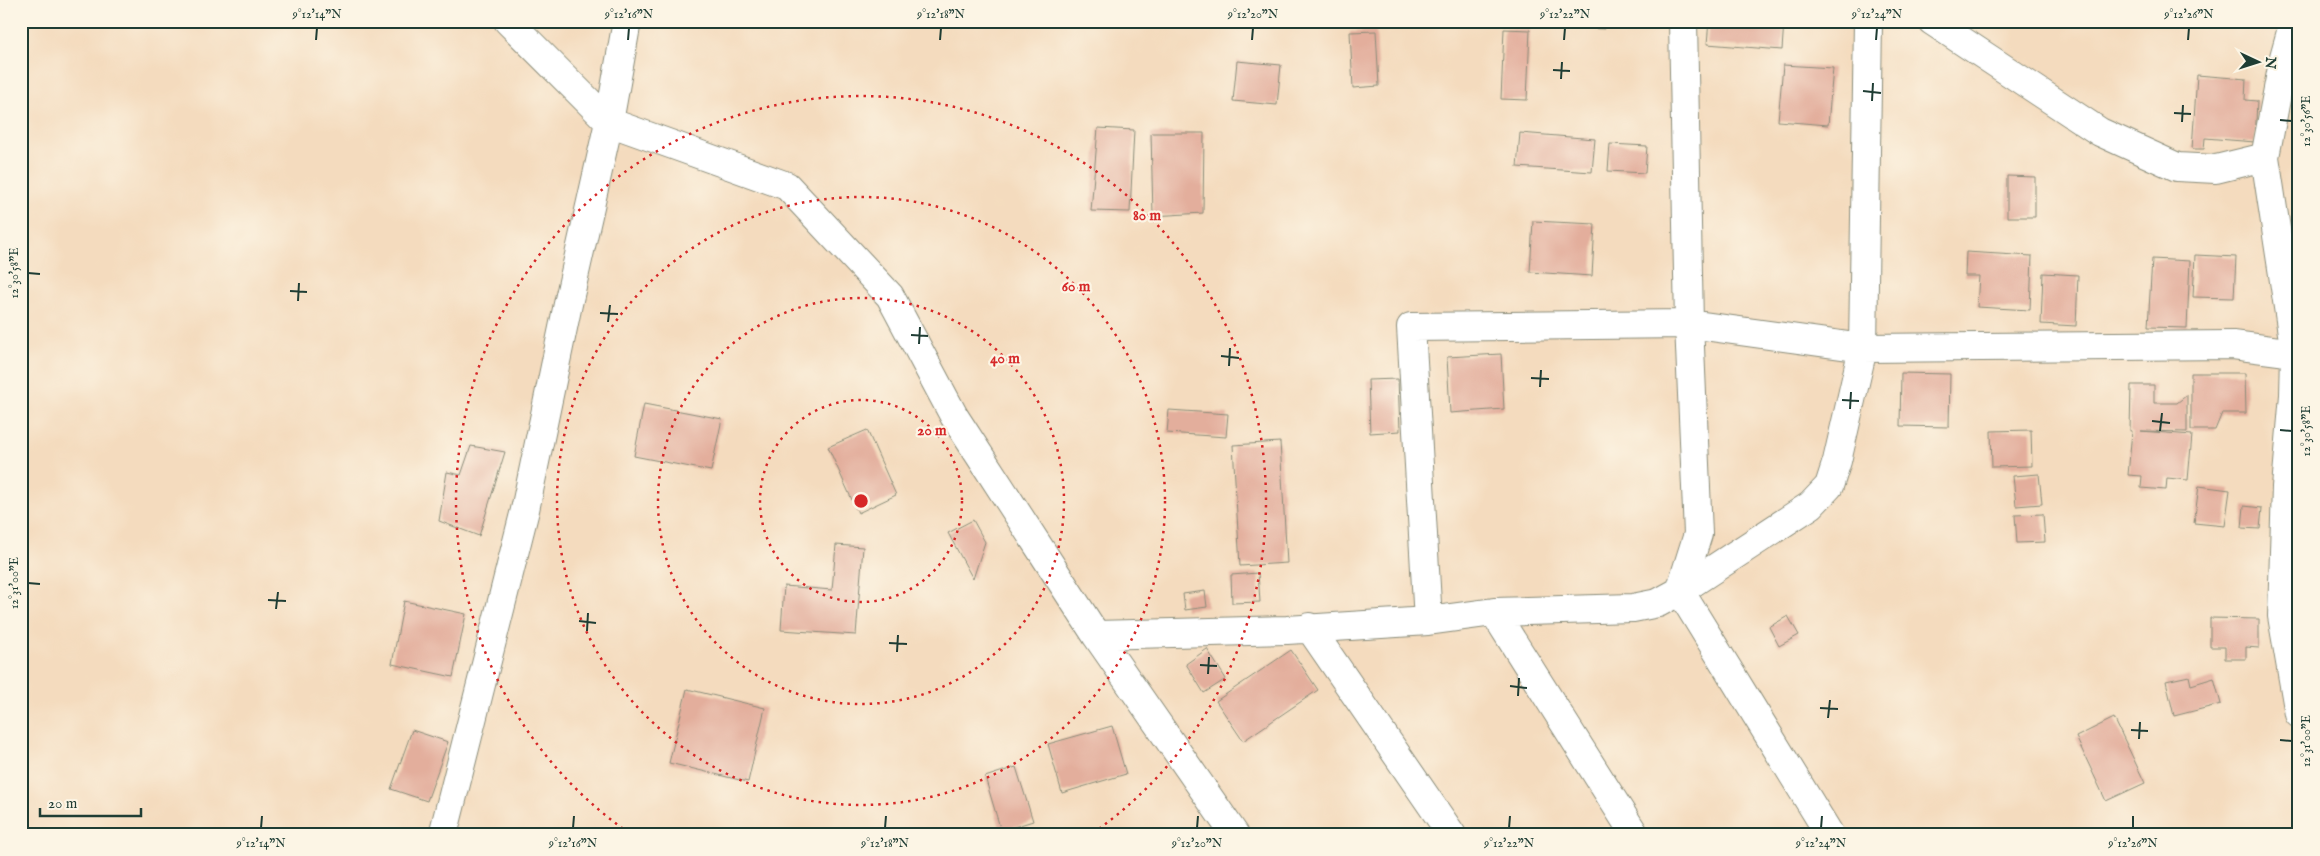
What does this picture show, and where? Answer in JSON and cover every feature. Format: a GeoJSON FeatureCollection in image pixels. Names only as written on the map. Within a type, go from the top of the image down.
{"type":"FeatureCollection","features":[{"type":"Feature","properties":{"kind":"street"},"geometry":{"type":"LineString","coordinates":[[508,21],[609,122],[787,186],[890,296],[954,416],[1096,635],[1234,835]]}},
{"type":"Feature","properties":{"kind":"street"},"geometry":{"type":"LineString","coordinates":[[443,835],[525,510],[568,304],[609,122],[627,21]]}},
{"type":"Feature","properties":{"kind":"street"},"geometry":{"type":"LineString","coordinates":[[1682,21],[1689,324],[1698,534],[1680,591],[1830,835]]}},
{"type":"Feature","properties":{"kind":"street"},"geometry":{"type":"LineString","coordinates":[[1096,635],[1287,630],[1309,627],[1428,621],[1494,612],[1633,608],[1658,603],[1680,591],[1812,505],[1829,486],[1864,348],[1868,21]]}},
{"type":"Feature","properties":{"kind":"street"},"geometry":{"type":"LineString","coordinates":[[1932,21],[2100,132],[2177,166],[2216,169],[2265,156]]}},
{"type":"Feature","properties":{"kind":"street"},"geometry":{"type":"LineString","coordinates":[[2294,21],[2284,57],[2265,156],[2295,353],[2294,395],[2286,487],[2282,616],[2299,714]]}},
{"type":"Feature","properties":{"kind":"street"},"geometry":{"type":"LineString","coordinates":[[1428,621],[1411,327],[1689,324],[1864,348],[2233,345],[2295,353]]}},
{"type":"Feature","properties":{"kind":"street"},"geometry":{"type":"LineString","coordinates":[[1494,612],[1635,835]]}},
{"type":"Feature","properties":{"kind":"street"},"geometry":{"type":"LineString","coordinates":[[1309,627],[1452,835]]}},
{"type":"Feature","properties":{"kind":"building"},"geometry":{"type":"Polygon","coordinates":[[[1535,21],[1604,21],[1604,29],[1535,26],[1535,21]]]}},
{"type":"Feature","properties":{"kind":"building"},"geometry":{"type":"Polygon","coordinates":[[[1709,21],[1784,21],[1782,50],[1707,44],[1709,21]]]}},
{"type":"Feature","properties":{"kind":"building"},"geometry":{"type":"Polygon","coordinates":[[[1504,29],[1530,30],[1527,100],[1501,99],[1504,29]]]}},
{"type":"Feature","properties":{"kind":"building"},"geometry":{"type":"Polygon","coordinates":[[[1376,31],[1379,86],[1353,88],[1350,32],[1376,31]]]}},
{"type":"Feature","properties":{"kind":"building"},"geometry":{"type":"Polygon","coordinates":[[[1237,61],[1281,65],[1277,105],[1233,101],[1237,61]]]}},
{"type":"Feature","properties":{"kind":"building"},"geometry":{"type":"Polygon","coordinates":[[[1783,65],[1833,68],[1828,125],[1778,121],[1783,65]]]}},
{"type":"Feature","properties":{"kind":"building"},"geometry":{"type":"Polygon","coordinates":[[[2197,75],[2246,79],[2245,100],[2257,101],[2255,142],[2205,138],[2204,149],[2192,149],[2197,75]]]}},
{"type":"Feature","properties":{"kind":"building"},"geometry":{"type":"Polygon","coordinates":[[[1098,128],[1134,130],[1130,212],[1091,211],[1098,128]]]}},
{"type":"Feature","properties":{"kind":"building"},"geometry":{"type":"Polygon","coordinates":[[[1151,133],[1204,133],[1203,213],[1153,216],[1151,133]]]}},
{"type":"Feature","properties":{"kind":"building"},"geometry":{"type":"Polygon","coordinates":[[[1520,133],[1595,139],[1592,172],[1517,167],[1520,133]]]}},
{"type":"Feature","properties":{"kind":"building"},"geometry":{"type":"Polygon","coordinates":[[[1610,144],[1647,146],[1645,173],[1608,171],[1610,144]]]}},
{"type":"Feature","properties":{"kind":"building"},"geometry":{"type":"Polygon","coordinates":[[[2007,176],[2035,177],[2035,217],[2007,217],[2007,176]]]}},
{"type":"Feature","properties":{"kind":"building"},"geometry":{"type":"Polygon","coordinates":[[[1533,221],[1595,224],[1592,276],[1530,272],[1533,221]]]}},
{"type":"Feature","properties":{"kind":"building"},"geometry":{"type":"Polygon","coordinates":[[[1966,252],[2032,256],[2030,310],[1977,307],[1979,276],[1965,276],[1966,252]]]}},
{"type":"Feature","properties":{"kind":"building"},"geometry":{"type":"Polygon","coordinates":[[[2195,255],[2236,257],[2234,298],[2193,297],[2195,255]]]}},
{"type":"Feature","properties":{"kind":"building"},"geometry":{"type":"Polygon","coordinates":[[[2152,259],[2190,261],[2187,328],[2148,327],[2152,259]]]}},
{"type":"Feature","properties":{"kind":"building"},"geometry":{"type":"Polygon","coordinates":[[[2043,273],[2078,275],[2076,326],[2041,324],[2043,273]]]}},
{"type":"Feature","properties":{"kind":"building"},"geometry":{"type":"Polygon","coordinates":[[[1501,354],[1504,409],[1450,413],[1447,357],[1501,354]]]}},
{"type":"Feature","properties":{"kind":"building"},"geometry":{"type":"Polygon","coordinates":[[[1901,373],[1950,374],[1949,427],[1900,426],[1901,373]]]}},
{"type":"Feature","properties":{"kind":"building"},"geometry":{"type":"Polygon","coordinates":[[[2191,373],[2245,373],[2246,413],[2222,413],[2215,430],[2191,430],[2191,373]]]}},
{"type":"Feature","properties":{"kind":"building"},"geometry":{"type":"Polygon","coordinates":[[[1398,379],[1400,431],[1370,433],[1368,380],[1398,379]]]}},
{"type":"Feature","properties":{"kind":"building"},"geometry":{"type":"Polygon","coordinates":[[[2131,385],[2154,385],[2154,403],[2177,403],[2187,395],[2187,432],[2141,431],[2192,435],[2188,480],[2167,478],[2166,490],[2141,488],[2142,476],[2128,475],[2132,431],[2130,431],[2131,385]]]}},
{"type":"Feature","properties":{"kind":"building"},"geometry":{"type":"Polygon","coordinates":[[[644,404],[722,419],[711,471],[634,456],[644,404]]]}},
{"type":"Feature","properties":{"kind":"building"},"geometry":{"type":"Polygon","coordinates":[[[1169,410],[1228,414],[1226,437],[1167,433],[1169,410]]]}},
{"type":"Feature","properties":{"kind":"building"},"geometry":{"type":"Polygon","coordinates":[[[867,430],[896,495],[858,513],[828,447],[867,430]]]}},
{"type":"Feature","properties":{"kind":"building"},"geometry":{"type":"Polygon","coordinates":[[[2031,430],[2032,466],[1992,467],[1991,431],[2031,430]]]}},
{"type":"Feature","properties":{"kind":"building"},"geometry":{"type":"Polygon","coordinates":[[[1280,442],[1287,563],[1240,566],[1233,445],[1280,442]]]}},
{"type":"Feature","properties":{"kind":"building"},"geometry":{"type":"Polygon","coordinates":[[[471,446],[505,452],[479,536],[439,521],[447,472],[461,475],[471,446]]]}},
{"type":"Feature","properties":{"kind":"building"},"geometry":{"type":"Polygon","coordinates":[[[2039,474],[2042,504],[2016,506],[2013,476],[2039,474]]]}},
{"type":"Feature","properties":{"kind":"building"},"geometry":{"type":"Polygon","coordinates":[[[2199,486],[2230,490],[2225,526],[2194,523],[2199,486]]]}},
{"type":"Feature","properties":{"kind":"building"},"geometry":{"type":"Polygon","coordinates":[[[2244,506],[2262,508],[2260,529],[2242,528],[2244,506]]]}},
{"type":"Feature","properties":{"kind":"building"},"geometry":{"type":"Polygon","coordinates":[[[2043,514],[2045,542],[2017,543],[2015,515],[2043,514]]]}},
{"type":"Feature","properties":{"kind":"building"},"geometry":{"type":"Polygon","coordinates":[[[973,520],[985,542],[973,579],[948,533],[973,520]]]}},
{"type":"Feature","properties":{"kind":"building"},"geometry":{"type":"Polygon","coordinates":[[[836,545],[863,547],[856,635],[781,630],[784,586],[832,590],[836,545]]]}},
{"type":"Feature","properties":{"kind":"building"},"geometry":{"type":"Polygon","coordinates":[[[1258,573],[1260,602],[1232,603],[1231,575],[1258,573]]]}},
{"type":"Feature","properties":{"kind":"building"},"geometry":{"type":"Polygon","coordinates":[[[1205,591],[1207,607],[1185,610],[1183,594],[1205,591]]]}},
{"type":"Feature","properties":{"kind":"building"},"geometry":{"type":"Polygon","coordinates":[[[404,601],[466,614],[453,677],[392,664],[404,601]]]}},
{"type":"Feature","properties":{"kind":"building"},"geometry":{"type":"Polygon","coordinates":[[[1788,616],[1799,635],[1779,646],[1769,627],[1788,616]]]}},
{"type":"Feature","properties":{"kind":"building"},"geometry":{"type":"Polygon","coordinates":[[[2210,618],[2259,619],[2259,648],[2246,647],[2246,659],[2225,659],[2225,647],[2210,647],[2210,618]]]}},
{"type":"Feature","properties":{"kind":"building"},"geometry":{"type":"Polygon","coordinates":[[[1207,649],[1226,679],[1204,693],[1186,664],[1207,649]]]}},
{"type":"Feature","properties":{"kind":"building"},"geometry":{"type":"Polygon","coordinates":[[[1291,650],[1318,690],[1243,741],[1216,701],[1291,650]]]}},
{"type":"Feature","properties":{"kind":"building"},"geometry":{"type":"Polygon","coordinates":[[[2189,676],[2191,685],[2214,678],[2221,704],[2174,716],[2166,681],[2189,676]]]}},
{"type":"Feature","properties":{"kind":"building"},"geometry":{"type":"Polygon","coordinates":[[[687,689],[765,708],[748,782],[669,763],[687,689]]]}},
{"type":"Feature","properties":{"kind":"building"},"geometry":{"type":"Polygon","coordinates":[[[2114,718],[2145,783],[2106,801],[2076,737],[2114,718]]]}},
{"type":"Feature","properties":{"kind":"building"},"geometry":{"type":"Polygon","coordinates":[[[1112,726],[1126,774],[1062,793],[1048,744],[1112,726]]]}},
{"type":"Feature","properties":{"kind":"building"},"geometry":{"type":"Polygon","coordinates":[[[412,730],[448,742],[427,801],[391,789],[412,730]]]}},
{"type":"Feature","properties":{"kind":"building"},"geometry":{"type":"Polygon","coordinates":[[[1016,767],[1033,821],[1001,831],[985,777],[1016,767]]]}}]}
